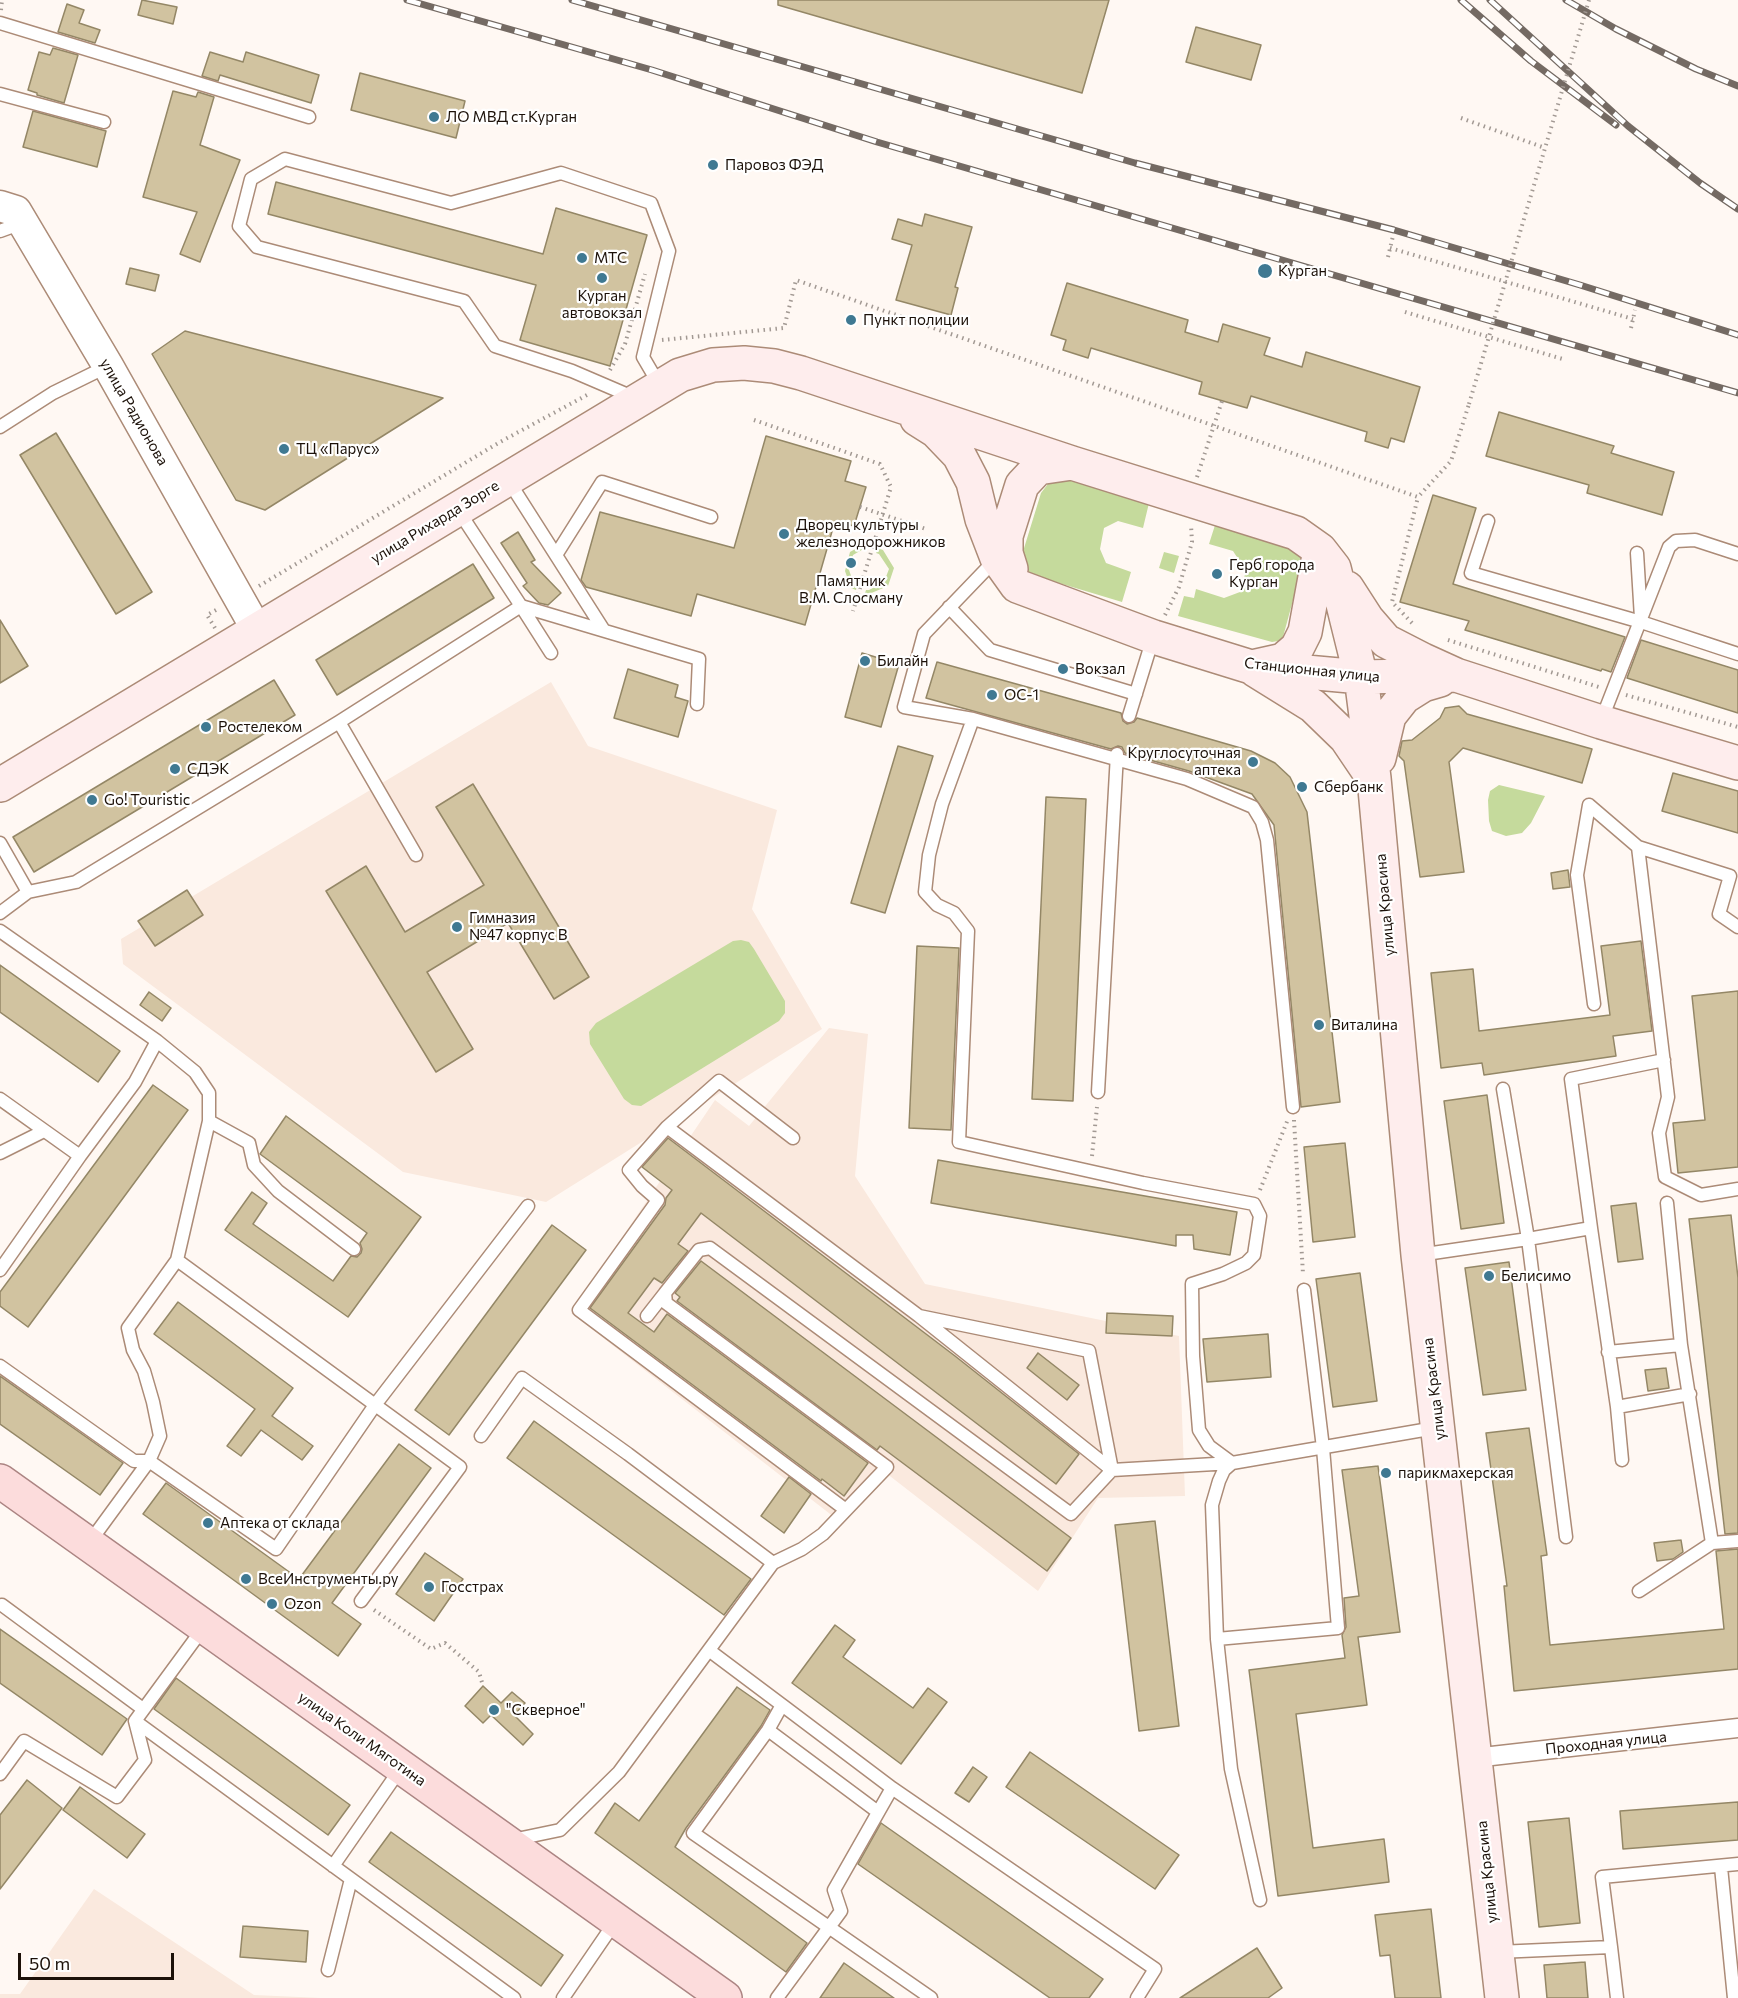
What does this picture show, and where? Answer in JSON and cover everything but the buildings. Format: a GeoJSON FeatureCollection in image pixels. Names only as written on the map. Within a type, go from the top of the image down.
{"type":"FeatureCollection","features":[{"type":"Feature","properties":{"kind":"main road","name":"улица Рихарда Зорге"},"geometry":{"type":"LineString","coordinates":[[0,785],[680,375],[713,365],[744,363],[783,369],[896,405]]}},
{"type":"Feature","properties":{"kind":"main road"},"geometry":{"type":"LineString","coordinates":[[896,405],[1190,501],[1317,551],[1361,677]]}},
{"type":"Feature","properties":{"kind":"main road"},"geometry":{"type":"LineString","coordinates":[[896,405],[936,431],[959,455],[973,482],[982,519],[997,558],[1017,586]]}},
{"type":"Feature","properties":{"kind":"main road"},"geometry":{"type":"LineString","coordinates":[[1017,586],[1005,553],[1006,536],[1022,485],[1038,468],[1072,463]]}},
{"type":"Feature","properties":{"kind":"main road"},"geometry":{"type":"LineString","coordinates":[[1251,667],[1283,660],[1298,648],[1305,632],[1317,551]]}},
{"type":"Feature","properties":{"kind":"main road","name":"Станционная улица"},"geometry":{"type":"LineString","coordinates":[[1317,551],[1386,641],[1423,660],[1456,675],[1601,722],[1738,762]]}},
{"type":"Feature","properties":{"kind":"main road","name":"Станционная улица"},"geometry":{"type":"LineString","coordinates":[[1017,586],[1154,637],[1251,667],[1361,677],[1456,675]]}},
{"type":"Feature","properties":{"kind":"main road"},"geometry":{"type":"LineString","coordinates":[[1251,667],[1313,706],[1346,738],[1374,778]]}},
{"type":"Feature","properties":{"kind":"main road"},"geometry":{"type":"LineString","coordinates":[[1374,778],[1389,716],[1404,697],[1423,685],[1456,675]]}},
{"type":"Feature","properties":{"kind":"main road","name":"улица Красина"},"geometry":{"type":"LineString","coordinates":[[1361,677],[1374,778],[1418,1255],[1502,1998]]}},
{"type":"Feature","properties":{"kind":"main road","name":"улица Коли Мяготина"},"geometry":{"type":"LineString","coordinates":[[0,1481],[725,1998]]}},
{"type":"Feature","properties":{"kind":"street","name":"улица Радионова"},"geometry":{"type":"LineString","coordinates":[[8,220],[108,366],[257,630]]}},
{"type":"Feature","properties":{"kind":"street","name":"Проходная улица"},"geometry":{"type":"LineString","coordinates":[[1474,1758],[1738,1728]]}},
{"type":"Feature","properties":{"kind":"lane"},"geometry":{"type":"LineString","coordinates":[[0,23],[309,117]]}},
{"type":"Feature","properties":{"kind":"lane"},"geometry":{"type":"LineString","coordinates":[[0,94],[104,122]]}},
{"type":"Feature","properties":{"kind":"lane"},"geometry":{"type":"LineString","coordinates":[[285,159],[451,203],[561,173],[651,203],[669,251],[643,357],[650,393],[602,384],[572,371],[495,346],[464,301],[257,247],[239,226],[251,179],[285,159]]}},
{"type":"Feature","properties":{"kind":"lane"},"geometry":{"type":"LineString","coordinates":[[0,427],[53,393],[108,366]]}},
{"type":"Feature","properties":{"kind":"lane"},"geometry":{"type":"LineString","coordinates":[[507,479],[603,629]]}},
{"type":"Feature","properties":{"kind":"lane"},"geometry":{"type":"LineString","coordinates":[[556,555],[602,482],[711,517]]}},
{"type":"Feature","properties":{"kind":"lane"},"geometry":{"type":"LineString","coordinates":[[457,509],[551,653]]}},
{"type":"Feature","properties":{"kind":"lane"},"geometry":{"type":"LineString","coordinates":[[1488,521],[1471,573],[1641,622],[1738,654]]}},
{"type":"Feature","properties":{"kind":"lane"},"geometry":{"type":"LineString","coordinates":[[1601,722],[1669,547],[1676,541],[1695,540],[1738,554]]}},
{"type":"Feature","properties":{"kind":"lane"},"geometry":{"type":"LineString","coordinates":[[1637,553],[1641,622]]}},
{"type":"Feature","properties":{"kind":"lane"},"geometry":{"type":"LineString","coordinates":[[997,558],[924,634],[904,706],[973,719],[1117,756],[1187,779],[1253,807],[1262,822],[1267,840],[1293,1107]]}},
{"type":"Feature","properties":{"kind":"lane"},"geometry":{"type":"LineString","coordinates":[[0,913],[28,892],[76,882],[339,722],[521,606],[699,659],[697,704]]}},
{"type":"Feature","properties":{"kind":"lane"},"geometry":{"type":"LineString","coordinates":[[949,607],[990,650],[1136,694]]}},
{"type":"Feature","properties":{"kind":"lane"},"geometry":{"type":"LineString","coordinates":[[1129,716],[1154,637]]}},
{"type":"Feature","properties":{"kind":"lane"},"geometry":{"type":"LineString","coordinates":[[973,719],[942,804],[929,855],[925,891],[937,905],[954,913],[968,931],[959,1142],[1254,1204],[1260,1216],[1254,1255],[1246,1263],[1223,1274],[1192,1284],[1193,1356],[1199,1430],[1209,1446],[1232,1463]]}},
{"type":"Feature","properties":{"kind":"lane"},"geometry":{"type":"LineString","coordinates":[[339,722],[416,855]]}},
{"type":"Feature","properties":{"kind":"lane"},"geometry":{"type":"LineString","coordinates":[[1098,1092],[1117,756]]}},
{"type":"Feature","properties":{"kind":"lane"},"geometry":{"type":"LineString","coordinates":[[1594,1004],[1577,875],[1588,805],[1638,846],[1730,876],[1719,914],[1738,927]]}},
{"type":"Feature","properties":{"kind":"lane"},"geometry":{"type":"LineString","coordinates":[[0,843],[28,892]]}},
{"type":"Feature","properties":{"kind":"lane"},"geometry":{"type":"LineString","coordinates":[[1638,846],[1668,1097],[1659,1133],[1665,1178],[1701,1195],[1738,1189]]}},
{"type":"Feature","properties":{"kind":"lane"},"geometry":{"type":"LineString","coordinates":[[0,931],[157,1041],[195,1072],[209,1093],[208,1121],[177,1260],[128,1328],[133,1350],[144,1371],[160,1436],[149,1461],[89,1544]]}},
{"type":"Feature","properties":{"kind":"lane"},"geometry":{"type":"LineString","coordinates":[[0,1270],[135,1082],[157,1041]]}},
{"type":"Feature","properties":{"kind":"lane"},"geometry":{"type":"LineString","coordinates":[[1622,1460],[1617,1407],[1571,1079],[1664,1060]]}},
{"type":"Feature","properties":{"kind":"lane"},"geometry":{"type":"LineString","coordinates":[[793,1138],[719,1081],[667,1127],[629,1170],[658,1200],[579,1310],[846,1510]]}},
{"type":"Feature","properties":{"kind":"lane"},"geometry":{"type":"LineString","coordinates":[[1503,1089],[1528,1239],[1566,1537]]}},
{"type":"Feature","properties":{"kind":"lane"},"geometry":{"type":"LineString","coordinates":[[0,1099],[80,1156]]}},
{"type":"Feature","properties":{"kind":"lane"},"geometry":{"type":"LineString","coordinates":[[208,1121],[249,1143],[254,1165],[278,1191],[354,1249]]}},
{"type":"Feature","properties":{"kind":"lane"},"geometry":{"type":"LineString","coordinates":[[667,1127],[919,1316],[1112,1470],[1232,1463],[1438,1427]]}},
{"type":"Feature","properties":{"kind":"lane"},"geometry":{"type":"LineString","coordinates":[[0,1153],[44,1131]]}},
{"type":"Feature","properties":{"kind":"lane"},"geometry":{"type":"LineString","coordinates":[[1667,1203],[1681,1345],[1712,1543]]}},
{"type":"Feature","properties":{"kind":"lane"},"geometry":{"type":"LineString","coordinates":[[0,1366],[134,1461],[149,1461],[276,1549],[375,1405],[528,1206]]}},
{"type":"Feature","properties":{"kind":"lane"},"geometry":{"type":"LineString","coordinates":[[1418,1255],[1591,1228]]}},
{"type":"Feature","properties":{"kind":"lane"},"geometry":{"type":"LineString","coordinates":[[647,1316],[699,1250],[710,1248],[1071,1514],[1112,1470]]}},
{"type":"Feature","properties":{"kind":"lane"},"geometry":{"type":"LineString","coordinates":[[177,1260],[460,1467],[361,1601]]}},
{"type":"Feature","properties":{"kind":"lane"},"geometry":{"type":"LineString","coordinates":[[1217,1640],[1338,1628],[1323,1448],[1304,1290]]}},
{"type":"Feature","properties":{"kind":"lane"},"geometry":{"type":"LineString","coordinates":[[505,1841],[561,1830],[619,1772],[773,1563],[802,1549],[824,1534],[887,1467],[666,1303],[665,1293]]}},
{"type":"Feature","properties":{"kind":"lane"},"geometry":{"type":"LineString","coordinates":[[919,1316],[1089,1351],[1112,1470]]}},
{"type":"Feature","properties":{"kind":"lane"},"geometry":{"type":"LineString","coordinates":[[1608,1352],[1681,1345]]}},
{"type":"Feature","properties":{"kind":"lane"},"geometry":{"type":"LineString","coordinates":[[481,1437],[522,1378],[773,1563]]}},
{"type":"Feature","properties":{"kind":"lane"},"geometry":{"type":"LineString","coordinates":[[1617,1407],[1689,1394]]}},
{"type":"Feature","properties":{"kind":"lane"},"geometry":{"type":"LineString","coordinates":[[1232,1463],[1224,1470],[1219,1480],[1212,1505],[1217,1640],[1231,1769],[1260,1900]]}},
{"type":"Feature","properties":{"kind":"lane"},"geometry":{"type":"LineString","coordinates":[[1639,1591],[1712,1543],[1738,1541]]}},
{"type":"Feature","properties":{"kind":"lane"},"geometry":{"type":"LineString","coordinates":[[2,1605],[144,1709]]}},
{"type":"Feature","properties":{"kind":"lane"},"geometry":{"type":"LineString","coordinates":[[135,1721],[204,1626]]}},
{"type":"Feature","properties":{"kind":"lane"},"geometry":{"type":"LineString","coordinates":[[710,1651],[892,1788],[1155,1969],[1137,1998]]}},
{"type":"Feature","properties":{"kind":"lane"},"geometry":{"type":"LineString","coordinates":[[782,1705],[768,1730],[693,1833],[931,1998]]}},
{"type":"Feature","properties":{"kind":"lane"},"geometry":{"type":"LineString","coordinates":[[0,1774],[24,1741],[117,1797],[145,1760],[135,1721]]}},
{"type":"Feature","properties":{"kind":"lane"},"geometry":{"type":"LineString","coordinates":[[135,1721],[514,1998]]}},
{"type":"Feature","properties":{"kind":"lane"},"geometry":{"type":"LineString","coordinates":[[768,1730],[878,1812]]}},
{"type":"Feature","properties":{"kind":"lane"},"geometry":{"type":"LineString","coordinates":[[333,1866],[401,1767]]}},
{"type":"Feature","properties":{"kind":"lane"},"geometry":{"type":"LineString","coordinates":[[777,1998],[842,1911],[834,1890],[892,1788]]}},
{"type":"Feature","properties":{"kind":"lane"},"geometry":{"type":"LineString","coordinates":[[1617,1998],[1602,1877],[1738,1864]]}},
{"type":"Feature","properties":{"kind":"lane"},"geometry":{"type":"LineString","coordinates":[[1721,1867],[1734,1998]]}},
{"type":"Feature","properties":{"kind":"lane"},"geometry":{"type":"LineString","coordinates":[[328,1970],[351,1879]]}},
{"type":"Feature","properties":{"kind":"lane"},"geometry":{"type":"LineString","coordinates":[[563,1998],[616,1920]]}},
{"type":"Feature","properties":{"kind":"lane"},"geometry":{"type":"LineString","coordinates":[[1496,1952],[1611,1947]]}},
{"type":"Feature","properties":{"kind":"path"},"geometry":{"type":"LineString","coordinates":[[1412,624],[1392,602],[1418,497],[1451,461],[1507,282],[1589,0]]}},
{"type":"Feature","properties":{"kind":"path"},"geometry":{"type":"LineString","coordinates":[[1461,118],[1545,148]]}},
{"type":"Feature","properties":{"kind":"path"},"geometry":{"type":"LineString","coordinates":[[1388,257],[1393,236]]}},
{"type":"Feature","properties":{"kind":"path"},"geometry":{"type":"LineString","coordinates":[[1390,248],[1633,319]]}},
{"type":"Feature","properties":{"kind":"path"},"geometry":{"type":"LineString","coordinates":[[500,442],[589,394],[602,384],[625,345],[646,268]]}},
{"type":"Feature","properties":{"kind":"path"},"geometry":{"type":"LineString","coordinates":[[625,345],[784,328],[796,280],[1418,497]]}},
{"type":"Feature","properties":{"kind":"path"},"geometry":{"type":"LineString","coordinates":[[1631,328],[1635,310]]}},
{"type":"Feature","properties":{"kind":"path"},"geometry":{"type":"LineString","coordinates":[[1405,312],[1566,360]]}},
{"type":"Feature","properties":{"kind":"path"},"geometry":{"type":"LineString","coordinates":[[1154,637],[1179,587],[1192,542],[1190,501],[1222,401]]}},
{"type":"Feature","properties":{"kind":"path"},"geometry":{"type":"LineString","coordinates":[[754,420],[880,464],[891,487],[853,611]]}},
{"type":"Feature","properties":{"kind":"path"},"geometry":{"type":"LineString","coordinates":[[860,507],[926,529]]}},
{"type":"Feature","properties":{"kind":"path"},"geometry":{"type":"LineString","coordinates":[[1442,639],[1738,727]]}},
{"type":"Feature","properties":{"kind":"path"},"geometry":{"type":"LineString","coordinates":[[1091,1171],[1098,1092]]}},
{"type":"Feature","properties":{"kind":"path"},"geometry":{"type":"LineString","coordinates":[[1254,1204],[1293,1107]]}},
{"type":"Feature","properties":{"kind":"path"},"geometry":{"type":"LineString","coordinates":[[1293,1107],[1304,1290]]}},
{"type":"Feature","properties":{"kind":"path"},"geometry":{"type":"LineString","coordinates":[[361,1601],[431,1649],[445,1643],[479,1672],[483,1686]]}},
{"type":"Feature","properties":{"kind":"shaded area"},"geometry":{"type":"Polygon","coordinates":[[[551,682],[588,746],[777,810],[752,909],[822,1029],[546,1202],[403,1172],[123,964],[121,939],[551,682]]]}},
{"type":"Feature","properties":{"kind":"shaded area"},"geometry":{"type":"Polygon","coordinates":[[[829,1028],[868,1034],[855,1176],[925,1284],[1179,1336],[1185,1496],[1098,1498],[1038,1591],[886,1473],[843,1524],[571,1313],[715,1100],[749,1126],[829,1028]]]}},
{"type":"Feature","properties":{"kind":"shaded area"},"geometry":{"type":"Polygon","coordinates":[[[94,1889],[254,1995],[321,1998],[0,1998],[0,1994],[20,1994],[94,1889]]]}},
{"type":"Feature","properties":{"kind":"green space"},"geometry":{"type":"Polygon","coordinates":[[[1064,479],[1149,503],[1143,528],[1118,521],[1104,528],[1100,549],[1106,563],[1131,572],[1122,602],[1029,574],[1022,567],[1021,558],[1041,493],[1051,480],[1064,479]]]}},
{"type":"Feature","properties":{"kind":"green space"},"geometry":{"type":"Polygon","coordinates":[[[1216,522],[1293,545],[1301,553],[1303,563],[1283,637],[1278,641],[1272,642],[1178,616],[1184,596],[1194,598],[1196,589],[1224,598],[1240,592],[1246,571],[1233,551],[1209,544],[1216,522]]]}},
{"type":"Feature","properties":{"kind":"green space"},"geometry":{"type":"Polygon","coordinates":[[[864,544],[868,545],[867,549],[853,555],[849,570],[854,584],[857,585],[856,590],[851,588],[845,571],[850,552],[864,544]]]}},
{"type":"Feature","properties":{"kind":"green space"},"geometry":{"type":"Polygon","coordinates":[[[877,548],[883,550],[894,568],[888,586],[869,594],[865,593],[866,590],[884,582],[889,569],[876,553],[877,548]]]}},
{"type":"Feature","properties":{"kind":"green space"},"geometry":{"type":"Polygon","coordinates":[[[1164,552],[1179,556],[1174,573],[1159,568],[1164,552]]]}},
{"type":"Feature","properties":{"kind":"green space"},"geometry":{"type":"Polygon","coordinates":[[[1499,785],[1545,796],[1531,823],[1522,833],[1506,836],[1492,831],[1488,800],[1490,791],[1499,785]]]}},
{"type":"Feature","properties":{"kind":"green space"},"geometry":{"type":"Polygon","coordinates":[[[733,941],[749,942],[754,949],[785,1001],[785,1013],[779,1021],[641,1106],[632,1105],[624,1099],[590,1044],[589,1032],[596,1023],[733,941]]]}},
{"type":"Feature","properties":{"kind":"railway"},"geometry":{"type":"LineString","coordinates":[[407,0],[652,70],[877,142],[1738,393]]}},
{"type":"Feature","properties":{"kind":"railway"},"geometry":{"type":"LineString","coordinates":[[572,0],[1135,163],[1394,230],[1738,335]]}},
{"type":"Feature","properties":{"kind":"railway"},"geometry":{"type":"LineString","coordinates":[[1461,0],[1531,61],[1616,125]]}},
{"type":"Feature","properties":{"kind":"railway"},"geometry":{"type":"LineString","coordinates":[[1490,0],[1628,126],[1700,183],[1738,209]]}},
{"type":"Feature","properties":{"kind":"railway"},"geometry":{"type":"LineString","coordinates":[[1566,0],[1616,29],[1696,69],[1738,86]]}},
{"type":"Feature","properties":{"kind":"place","name":"ЛО МВД ст.Курган"},"geometry":{"type":"Point","coordinates":[434,117]}},
{"type":"Feature","properties":{"kind":"place","name":"Паровоз ФЭД"},"geometry":{"type":"Point","coordinates":[713,165]}},
{"type":"Feature","properties":{"kind":"place","name":"МТС"},"geometry":{"type":"Point","coordinates":[582,258]}},
{"type":"Feature","properties":{"kind":"place","name":"Курган"},"geometry":{"type":"Point","coordinates":[1265,271]}},
{"type":"Feature","properties":{"kind":"place","name":"Курган автовокзал"},"geometry":{"type":"Point","coordinates":[602,278]}},
{"type":"Feature","properties":{"kind":"place","name":"Пункт полиции"},"geometry":{"type":"Point","coordinates":[851,320]}},
{"type":"Feature","properties":{"kind":"place","name":"ТЦ «Парус»"},"geometry":{"type":"Point","coordinates":[284,449]}},
{"type":"Feature","properties":{"kind":"place","name":"Дворец культуры железнодорожников"},"geometry":{"type":"Point","coordinates":[784,534]}},
{"type":"Feature","properties":{"kind":"place","name":"Памятник В.М. Слосману"},"geometry":{"type":"Point","coordinates":[851,563]}},
{"type":"Feature","properties":{"kind":"place","name":"Герб города Курган"},"geometry":{"type":"Point","coordinates":[1217,574]}},
{"type":"Feature","properties":{"kind":"place","name":"Билайн"},"geometry":{"type":"Point","coordinates":[865,661]}},
{"type":"Feature","properties":{"kind":"place","name":"Вокзал"},"geometry":{"type":"Point","coordinates":[1063,669]}},
{"type":"Feature","properties":{"kind":"place","name":"ОС-1"},"geometry":{"type":"Point","coordinates":[992,695]}},
{"type":"Feature","properties":{"kind":"place","name":"Ростелеком"},"geometry":{"type":"Point","coordinates":[206,727]}},
{"type":"Feature","properties":{"kind":"place","name":"Круглосуточная аптека"},"geometry":{"type":"Point","coordinates":[1253,762]}},
{"type":"Feature","properties":{"kind":"place","name":"СДЭК"},"geometry":{"type":"Point","coordinates":[175,769]}},
{"type":"Feature","properties":{"kind":"place","name":"Сбербанк"},"geometry":{"type":"Point","coordinates":[1302,787]}},
{"type":"Feature","properties":{"kind":"place","name":"Go! Touristic"},"geometry":{"type":"Point","coordinates":[92,800]}},
{"type":"Feature","properties":{"kind":"place","name":"Гимназия №47 корпус В"},"geometry":{"type":"Point","coordinates":[457,927]}},
{"type":"Feature","properties":{"kind":"place","name":"Виталина"},"geometry":{"type":"Point","coordinates":[1319,1025]}},
{"type":"Feature","properties":{"kind":"place","name":"Белисимо"},"geometry":{"type":"Point","coordinates":[1489,1276]}},
{"type":"Feature","properties":{"kind":"place","name":"парикмахерская"},"geometry":{"type":"Point","coordinates":[1386,1473]}},
{"type":"Feature","properties":{"kind":"place","name":"Аптека от склада"},"geometry":{"type":"Point","coordinates":[208,1523]}},
{"type":"Feature","properties":{"kind":"place","name":"ВсеИнструменты.ру"},"geometry":{"type":"Point","coordinates":[246,1579]}},
{"type":"Feature","properties":{"kind":"place","name":"Госстрах"},"geometry":{"type":"Point","coordinates":[429,1587]}},
{"type":"Feature","properties":{"kind":"place","name":"Ozon"},"geometry":{"type":"Point","coordinates":[272,1604]}},
{"type":"Feature","properties":{"kind":"place","name":"\"Скверное\""},"geometry":{"type":"Point","coordinates":[494,1710]}}]}
